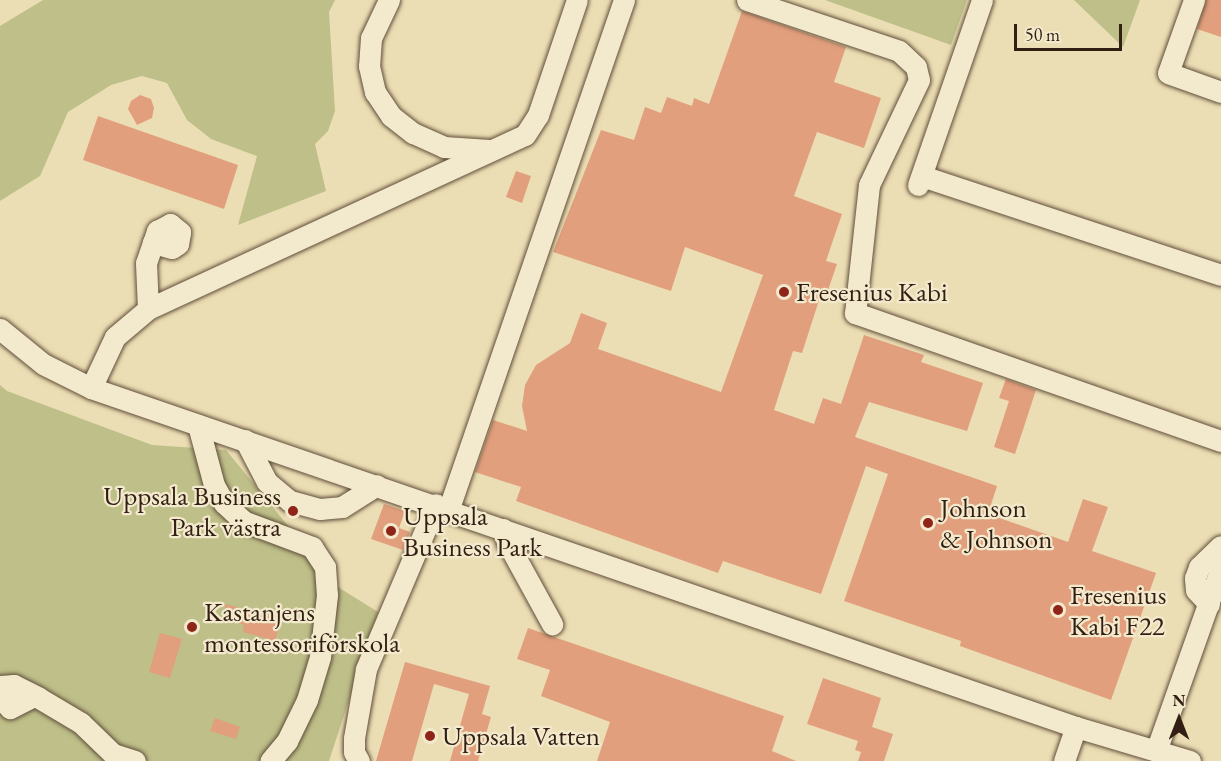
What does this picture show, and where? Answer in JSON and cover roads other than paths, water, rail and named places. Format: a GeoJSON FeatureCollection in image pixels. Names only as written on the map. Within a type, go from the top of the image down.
{"type":"FeatureCollection","features":[{"type":"Feature","properties":{"kind":"street"},"geometry":{"type":"LineString","coordinates":[[389,0],[371,38],[369,66],[375,92],[391,116],[413,133],[444,147],[493,150]]}},
{"type":"Feature","properties":{"kind":"street"},"geometry":{"type":"LineString","coordinates":[[91,388],[115,337],[148,309],[525,135],[538,115],[577,0]]}},
{"type":"Feature","properties":{"kind":"street"},"geometry":{"type":"LineString","coordinates":[[359,761],[354,752],[354,738],[366,669],[442,506],[624,0]]}},
{"type":"Feature","properties":{"kind":"street"},"geometry":{"type":"LineString","coordinates":[[747,0],[899,51],[916,67],[919,80],[869,184],[855,313],[1221,441]]}},
{"type":"Feature","properties":{"kind":"street"},"geometry":{"type":"LineString","coordinates":[[982,0],[920,180],[1221,275]]}},
{"type":"Feature","properties":{"kind":"street"},"geometry":{"type":"LineString","coordinates":[[1194,0],[1168,73],[1221,92]]}},
{"type":"Feature","properties":{"kind":"street"},"geometry":{"type":"LineString","coordinates":[[148,309],[146,263],[153,243]]}},
{"type":"Feature","properties":{"kind":"street"},"geometry":{"type":"LineString","coordinates":[[0,329],[43,364],[91,388],[442,506],[1076,727],[1190,761]]}},
{"type":"Feature","properties":{"kind":"street"},"geometry":{"type":"LineString","coordinates":[[198,425],[214,485],[224,503],[243,521],[312,547],[325,567],[327,596],[320,657],[307,700],[287,741],[270,761]]}},
{"type":"Feature","properties":{"kind":"street"},"geometry":{"type":"LineString","coordinates":[[245,440],[267,482],[290,501],[320,508],[342,507],[377,485]]}},
{"type":"Feature","properties":{"kind":"street"},"geometry":{"type":"LineString","coordinates":[[503,529],[507,542],[552,624]]}},
{"type":"Feature","properties":{"kind":"street"},"geometry":{"type":"LineString","coordinates":[[1209,604],[1196,590],[1195,578],[1199,567],[1221,546]]}},
{"type":"Feature","properties":{"kind":"street"},"geometry":{"type":"LineString","coordinates":[[1156,751],[1221,567]]}},
{"type":"Feature","properties":{"kind":"street"},"geometry":{"type":"LineString","coordinates":[[34,696],[81,723],[113,754],[135,761]]}},
{"type":"Feature","properties":{"kind":"street"},"geometry":{"type":"LineString","coordinates":[[1064,761],[1076,727]]}},
{"type":"Feature","properties":{"kind":"place","name":"Fresenius Kabi"},"geometry":{"type":"Point","coordinates":[784,292]}},
{"type":"Feature","properties":{"kind":"place","name":"Uppsala Business Park västra"},"geometry":{"type":"Point","coordinates":[293,511]}},
{"type":"Feature","properties":{"kind":"place","name":"Johnson & Johnson"},"geometry":{"type":"Point","coordinates":[928,523]}},
{"type":"Feature","properties":{"kind":"place","name":"Uppsala Business Park"},"geometry":{"type":"Point","coordinates":[391,531]}},
{"type":"Feature","properties":{"kind":"place","name":"Fresenius Kabi F22"},"geometry":{"type":"Point","coordinates":[1058,610]}},
{"type":"Feature","properties":{"kind":"place","name":"Kastanjens montessoriförskola"},"geometry":{"type":"Point","coordinates":[192,627]}},
{"type":"Feature","properties":{"kind":"place","name":"Uppsala Vatten"},"geometry":{"type":"Point","coordinates":[430,736]}}]}
